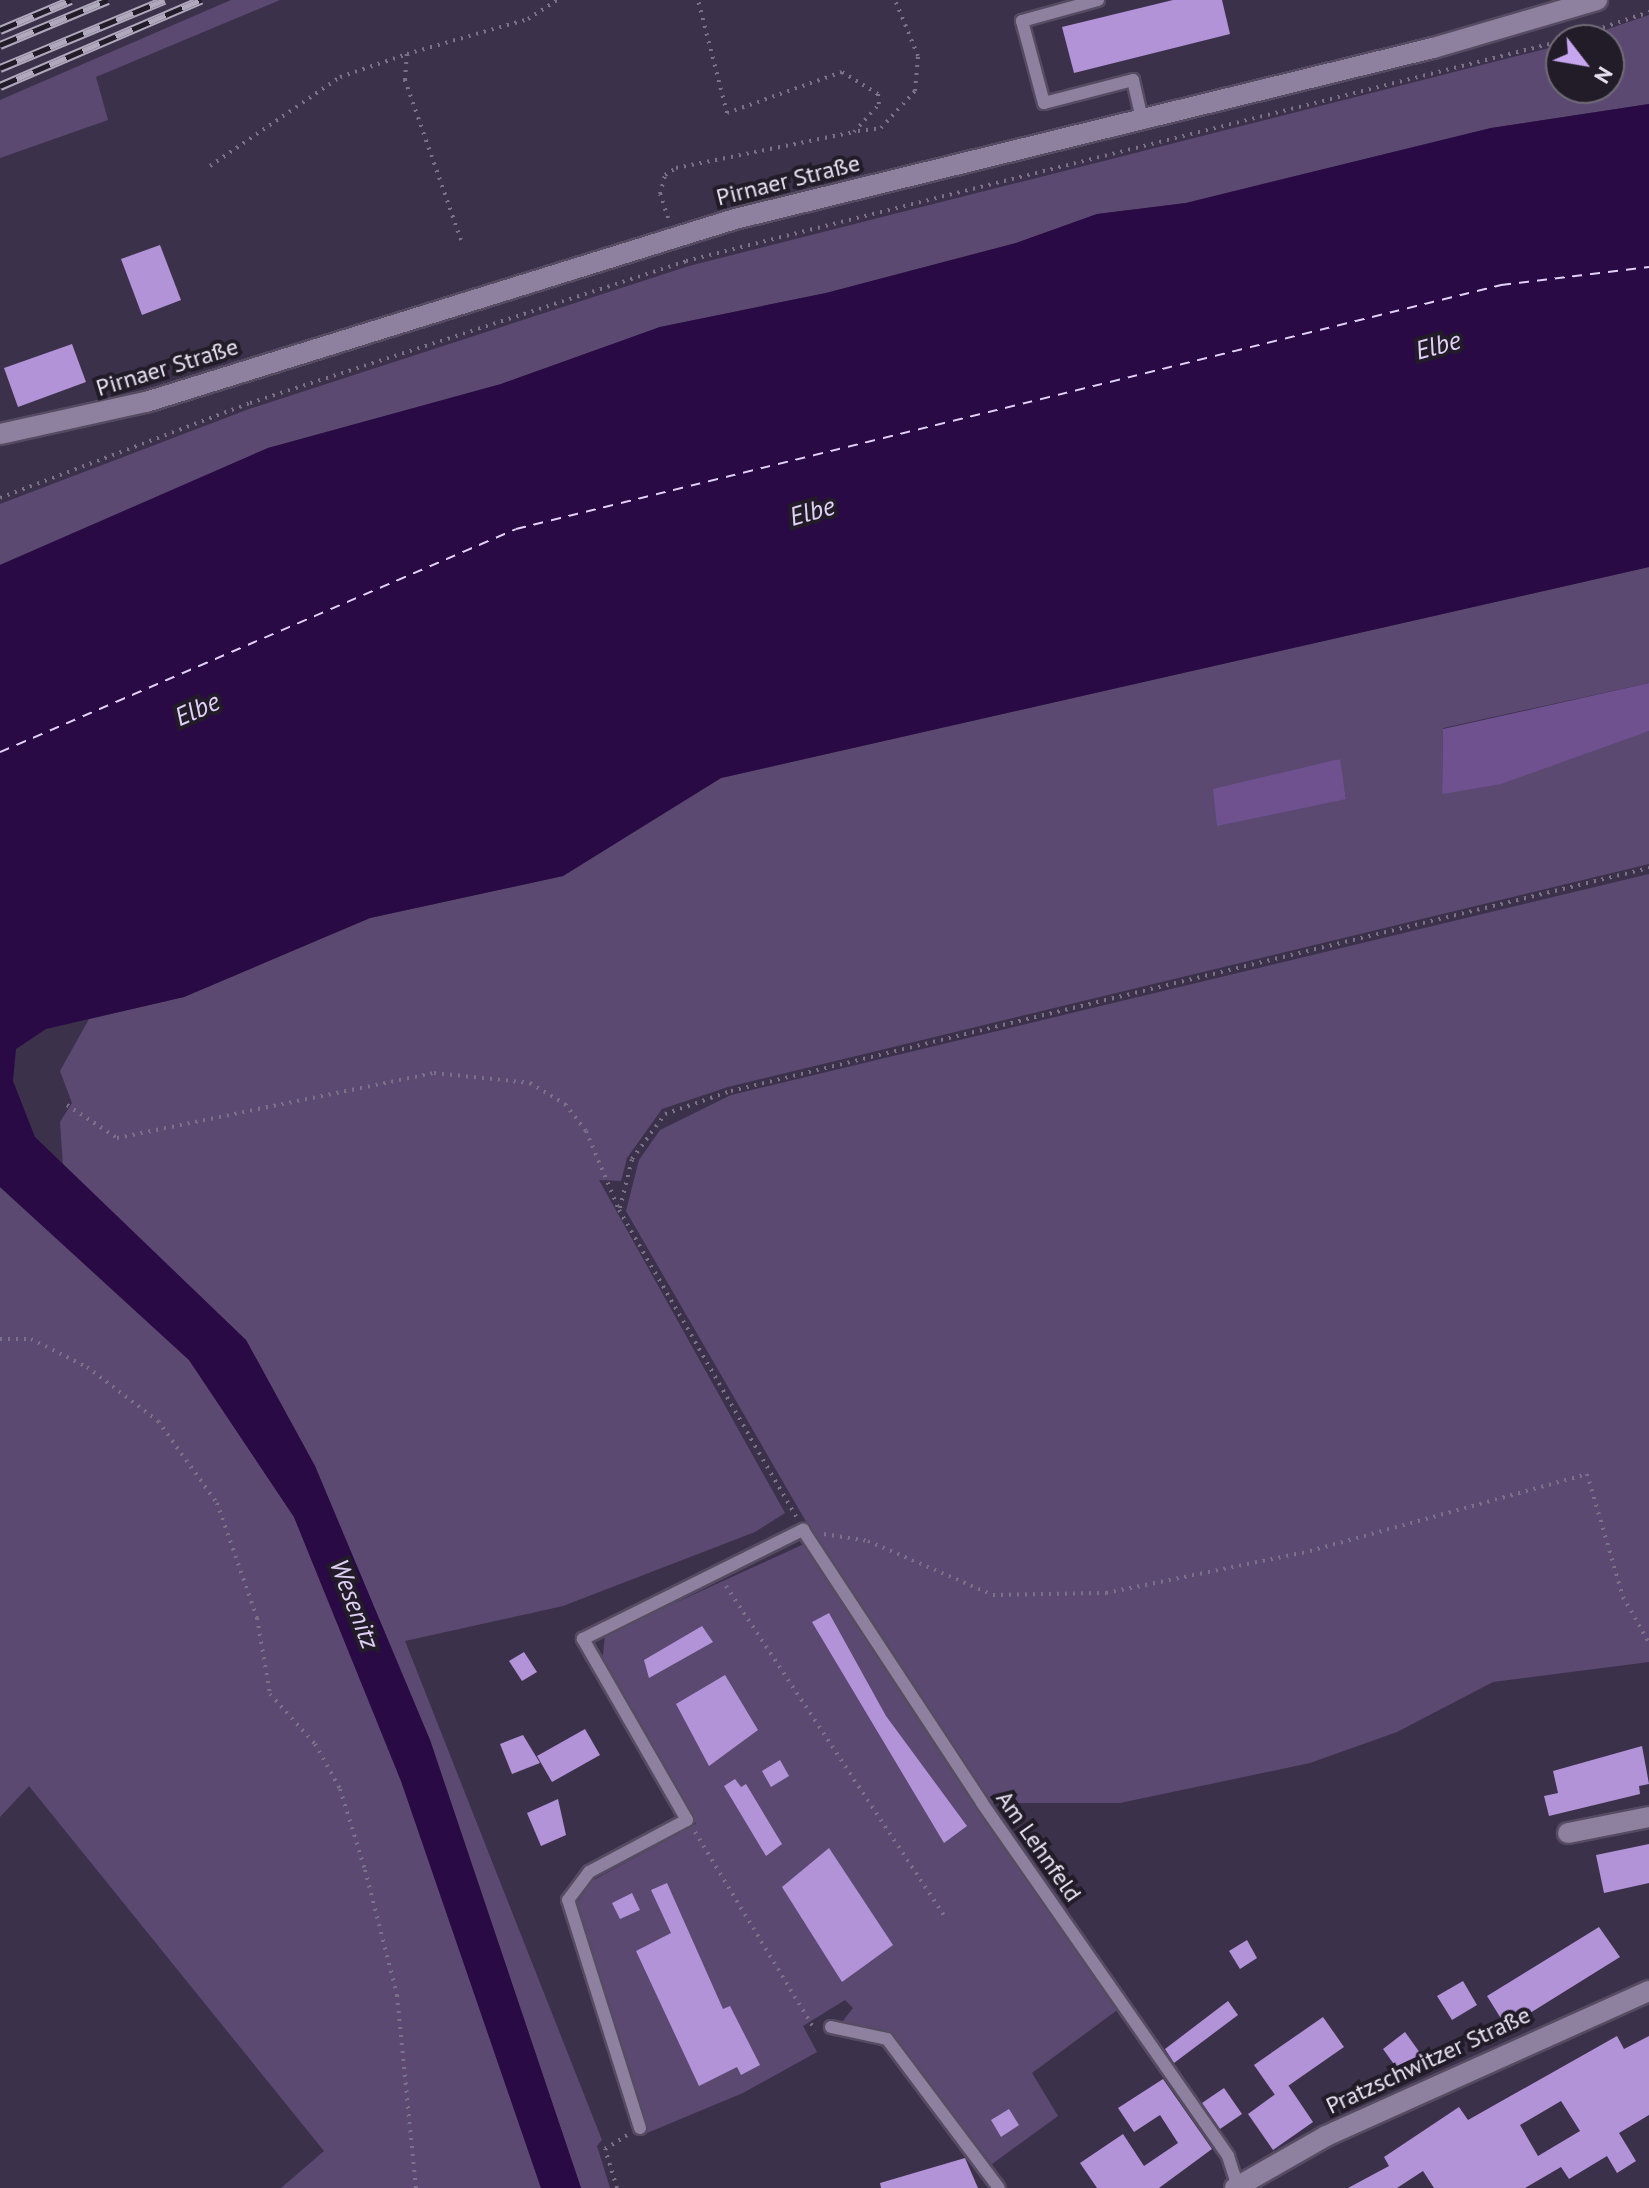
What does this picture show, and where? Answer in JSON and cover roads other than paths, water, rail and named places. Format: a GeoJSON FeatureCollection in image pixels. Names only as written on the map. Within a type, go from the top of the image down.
{"type":"FeatureCollection","features":[{"type":"Feature","properties":{"kind":"street","name":"Pirnaer Straße"},"geometry":{"type":"LineString","coordinates":[[0,434],[146,402],[674,238],[1142,118],[1433,48],[1597,0]]}},
{"type":"Feature","properties":{"kind":"street"},"geometry":{"type":"LineString","coordinates":[[1568,1833],[1649,1817]]}},
{"type":"Feature","properties":{"kind":"street","name":"Pratzschwitzer Straße"},"geometry":{"type":"LineString","coordinates":[[1236,2187],[1340,2129],[1649,1991]]}},
{"type":"Feature","properties":{"kind":"lane"},"geometry":{"type":"LineString","coordinates":[[1098,0],[1022,21],[1044,103],[1133,80],[1142,118]]}},
{"type":"Feature","properties":{"kind":"lane","name":"Am Lehnfeld"},"geometry":{"type":"LineString","coordinates":[[640,2128],[568,1900],[589,1872],[687,1820],[583,1639],[803,1530],[982,1803],[1228,2156],[1236,2187]]}},
{"type":"Feature","properties":{"kind":"lane"},"geometry":{"type":"LineString","coordinates":[[831,2027],[887,2039],[999,2188]]}},
{"type":"Feature","properties":{"kind":"water"},"geometry":{"type":"Polygon","coordinates":[[[1649,104],[1649,567],[721,778],[563,876],[370,918],[184,997],[46,1029],[16,1049],[13,1081],[35,1137],[246,1340],[315,1466],[430,1740],[581,2188],[541,2188],[401,1781],[294,1517],[189,1360],[0,1187],[0,565],[268,448],[501,384],[660,327],[826,293],[1016,243],[1097,214],[1186,203],[1491,128],[1649,104]]]}},
{"type":"Feature","properties":{"kind":"railway"},"geometry":{"type":"LineString","coordinates":[[0,30],[71,0]]}},
{"type":"Feature","properties":{"kind":"railway"},"geometry":{"type":"LineString","coordinates":[[0,45],[108,0]]}},
{"type":"Feature","properties":{"kind":"railway"},"geometry":{"type":"LineString","coordinates":[[0,68],[164,0]]}},
{"type":"Feature","properties":{"kind":"railway"},"geometry":{"type":"LineString","coordinates":[[0,86],[201,0]]}},
{"type":"Feature","properties":{"kind":"water label","name":"Elbe"},"geometry":{"type":"Point","coordinates":[1438,345]}},
{"type":"Feature","properties":{"kind":"water label","name":"Elbe"},"geometry":{"type":"Point","coordinates":[812,511]}},
{"type":"Feature","properties":{"kind":"water label","name":"Elbe"},"geometry":{"type":"Point","coordinates":[197,709]}},
{"type":"Feature","properties":{"kind":"water label","name":"Wesenitz"},"geometry":{"type":"Point","coordinates":[355,1604]}}]}
